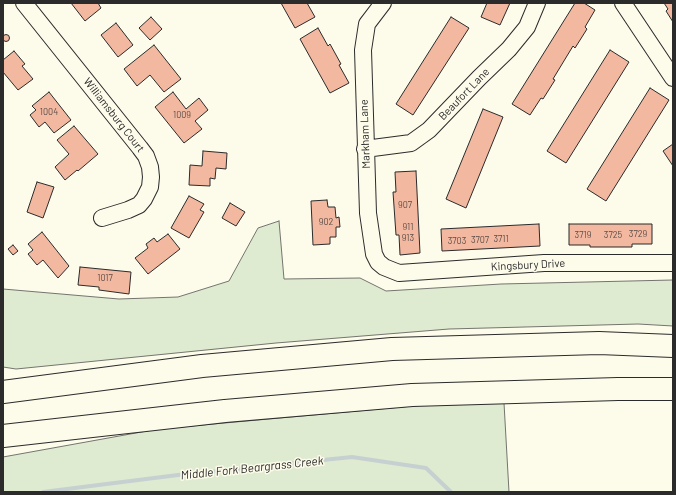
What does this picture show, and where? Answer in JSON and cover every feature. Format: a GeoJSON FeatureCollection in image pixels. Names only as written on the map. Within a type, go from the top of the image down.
{"type":"FeatureCollection","features":[{"type":"Feature","properties":{"kind":"highway"},"geometry":{"type":"LineString","coordinates":[[3,392],[202,366],[392,349],[599,343],[673,346]]}},
{"type":"Feature","properties":{"kind":"highway"},"geometry":{"type":"LineString","coordinates":[[3,436],[225,411],[412,395],[618,389],[673,389]]}},
{"type":"Feature","properties":{"kind":"street","name":"Williamsburg Court"},"geometry":{"type":"LineString","coordinates":[[24,3],[140,148],[146,156],[150,167],[150,187],[144,199],[138,205],[128,210],[102,218]]}},
{"type":"Feature","properties":{"kind":"street","name":"Markham Lane"},"geometry":{"type":"LineString","coordinates":[[383,3],[367,24],[363,50],[368,213],[374,254],[378,262],[384,267]]}},
{"type":"Feature","properties":{"kind":"street","name":"Beaufort Lane"},"geometry":{"type":"LineString","coordinates":[[365,149],[411,143],[429,130],[479,78],[510,49],[527,27],[537,3]]}},
{"type":"Feature","properties":{"kind":"street"},"geometry":{"type":"LineString","coordinates":[[623,3],[673,78]]}},
{"type":"Feature","properties":{"kind":"street","name":"Kingsbury Drive"},"geometry":{"type":"LineString","coordinates":[[384,267],[399,273],[544,263],[673,263]]}},
{"type":"Feature","properties":{"kind":"green space"},"geometry":{"type":"Polygon","coordinates":[[[279,221],[284,279],[360,278],[386,291],[501,284],[673,280],[673,326],[638,324],[449,329],[276,343],[16,369],[3,367],[3,289],[119,299],[178,297],[229,281],[258,228],[279,221]]]}},
{"type":"Feature","properties":{"kind":"green space"},"geometry":{"type":"Polygon","coordinates":[[[446,403],[504,403],[509,492],[3,492],[3,457],[158,429],[446,403]]]}},
{"type":"Feature","properties":{"kind":"building"},"geometry":{"type":"Polygon","coordinates":[[[71,3],[98,3],[101,8],[85,21],[71,3]]]}},
{"type":"Feature","properties":{"kind":"building"},"geometry":{"type":"Polygon","coordinates":[[[281,3],[307,3],[315,17],[295,28],[281,3]]]}},
{"type":"Feature","properties":{"kind":"building"},"geometry":{"type":"Polygon","coordinates":[[[487,3],[510,3],[500,25],[481,17],[487,3]]]}},
{"type":"Feature","properties":{"kind":"building"},"geometry":{"type":"Polygon","coordinates":[[[575,3],[584,3],[595,10],[585,27],[587,29],[575,48],[573,46],[553,79],[555,80],[543,99],[541,98],[530,115],[512,104],[575,3]]]}},
{"type":"Feature","properties":{"kind":"building"},"geometry":{"type":"Polygon","coordinates":[[[664,3],[673,3],[673,22],[666,11],[668,9],[664,3]]]}},
{"type":"Feature","properties":{"kind":"building"},"geometry":{"type":"Polygon","coordinates":[[[151,17],[162,29],[150,40],[139,28],[151,17]]]}},
{"type":"Feature","properties":{"kind":"building"},"geometry":{"type":"Polygon","coordinates":[[[451,17],[469,28],[413,115],[396,104],[451,17]]]}},
{"type":"Feature","properties":{"kind":"building"},"geometry":{"type":"Polygon","coordinates":[[[116,23],[133,45],[118,57],[101,35],[116,23]]]}},
{"type":"Feature","properties":{"kind":"building"},"geometry":{"type":"Polygon","coordinates":[[[318,28],[328,46],[330,44],[349,83],[330,93],[300,39],[318,28]]]}},
{"type":"Feature","properties":{"kind":"building"},"geometry":{"type":"Polygon","coordinates":[[[6,35],[9,38],[6,41],[3,38],[6,35]]]}},
{"type":"Feature","properties":{"kind":"building"},"geometry":{"type":"Polygon","coordinates":[[[154,45],[181,79],[164,92],[150,75],[137,86],[124,69],[154,45]]]}},
{"type":"Feature","properties":{"kind":"building"},"geometry":{"type":"Polygon","coordinates":[[[610,50],[629,62],[566,163],[547,151],[610,50]]]}},
{"type":"Feature","properties":{"kind":"building"},"geometry":{"type":"Polygon","coordinates":[[[14,51],[25,64],[22,66],[33,79],[18,90],[3,72],[3,60],[14,51]]]}},
{"type":"Feature","properties":{"kind":"building"},"geometry":{"type":"Polygon","coordinates":[[[650,88],[669,100],[606,201],[587,189],[650,88]]]}},
{"type":"Feature","properties":{"kind":"building"},"geometry":{"type":"Polygon","coordinates":[[[49,92],[71,120],[54,133],[45,122],[39,127],[30,115],[36,110],[32,106],[49,92]]]}},
{"type":"Feature","properties":{"kind":"building"},"geometry":{"type":"Polygon","coordinates":[[[173,92],[186,109],[199,98],[208,110],[195,121],[202,129],[184,143],[155,107],[173,92]]]}},
{"type":"Feature","properties":{"kind":"building"},"geometry":{"type":"Polygon","coordinates":[[[483,109],[503,117],[466,208],[446,199],[483,109]]]}},
{"type":"Feature","properties":{"kind":"building"},"geometry":{"type":"Polygon","coordinates":[[[74,126],[98,154],[65,180],[55,167],[69,154],[57,140],[74,126]]]}},
{"type":"Feature","properties":{"kind":"building"},"geometry":{"type":"Polygon","coordinates":[[[673,144],[673,166],[663,151],[673,144]]]}},
{"type":"Feature","properties":{"kind":"building"},"geometry":{"type":"Polygon","coordinates":[[[203,151],[227,153],[226,169],[216,168],[215,179],[210,178],[210,186],[189,185],[190,165],[202,166],[203,151]]]}},
{"type":"Feature","properties":{"kind":"building"},"geometry":{"type":"Polygon","coordinates":[[[416,171],[420,253],[400,255],[399,235],[396,235],[393,192],[396,192],[395,172],[416,171]]]}},
{"type":"Feature","properties":{"kind":"building"},"geometry":{"type":"Polygon","coordinates":[[[37,182],[54,187],[43,218],[27,212],[37,182]]]}},
{"type":"Feature","properties":{"kind":"building"},"geometry":{"type":"Polygon","coordinates":[[[189,196],[204,204],[200,210],[204,212],[189,238],[171,228],[189,196]]]}},
{"type":"Feature","properties":{"kind":"building"},"geometry":{"type":"Polygon","coordinates":[[[327,200],[328,207],[335,207],[336,218],[339,217],[340,227],[336,227],[336,237],[330,237],[330,244],[313,245],[311,201],[327,200]]]}},
{"type":"Feature","properties":{"kind":"building"},"geometry":{"type":"Polygon","coordinates":[[[230,203],[245,212],[236,226],[222,218],[230,203]]]}},
{"type":"Feature","properties":{"kind":"building"},"geometry":{"type":"Polygon","coordinates":[[[539,224],[540,246],[442,251],[441,229],[539,224]]]}},
{"type":"Feature","properties":{"kind":"building"},"geometry":{"type":"Polygon","coordinates":[[[569,224],[652,224],[652,244],[632,244],[632,247],[590,247],[590,245],[569,245],[569,224]]]}},
{"type":"Feature","properties":{"kind":"building"},"geometry":{"type":"Polygon","coordinates":[[[42,232],[69,266],[58,278],[43,260],[37,265],[28,254],[33,250],[28,244],[42,232]]]}},
{"type":"Feature","properties":{"kind":"building"},"geometry":{"type":"Polygon","coordinates":[[[168,234],[180,249],[148,274],[135,258],[148,248],[146,244],[154,238],[157,242],[168,234]]]}},
{"type":"Feature","properties":{"kind":"building"},"geometry":{"type":"Polygon","coordinates":[[[13,245],[18,251],[13,255],[8,249],[13,245]]]}},
{"type":"Feature","properties":{"kind":"building"},"geometry":{"type":"Polygon","coordinates":[[[80,267],[131,272],[129,294],[99,290],[99,287],[78,285],[80,267]]]}},
{"type":"Feature","properties":{"kind":"waterway","name":"Middle Fork Beargrass Creek"},"geometry":{"type":"LineString","coordinates":[[43,492],[178,475],[352,457],[426,468],[451,492]]}}]}
